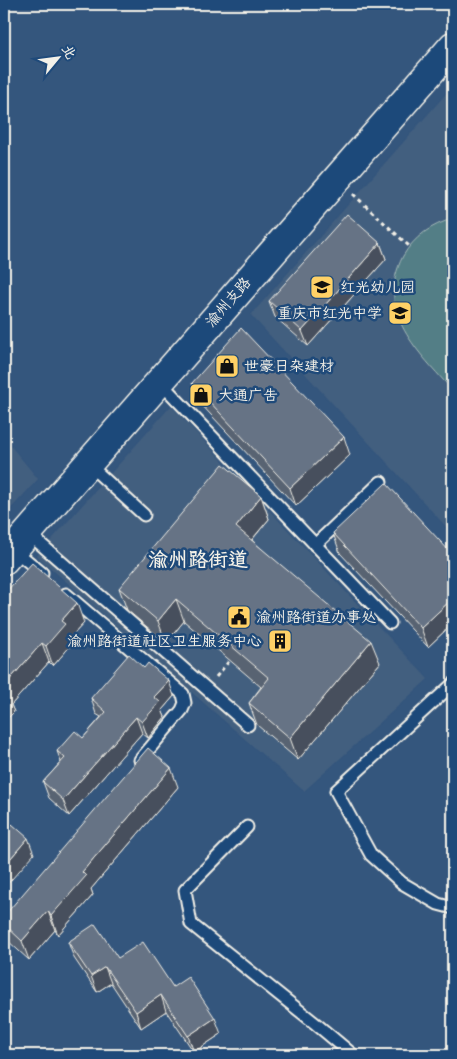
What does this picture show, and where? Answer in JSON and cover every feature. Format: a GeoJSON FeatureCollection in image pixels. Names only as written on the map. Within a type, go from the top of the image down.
{"type":"FeatureCollection","features":[{"type":"Feature","properties":{"kind":"street","name":"渝州支路"},"geometry":{"type":"LineString","coordinates":[[15,547],[453,46]]}},
{"type":"Feature","properties":{"kind":"lane"},"geometry":{"type":"LineString","coordinates":[[159,381],[390,623]]}},
{"type":"Feature","properties":{"kind":"lane"},"geometry":{"type":"LineString","coordinates":[[87,463],[144,515]]}},
{"type":"Feature","properties":{"kind":"lane"},"geometry":{"type":"LineString","coordinates":[[315,545],[381,482]]}},
{"type":"Feature","properties":{"kind":"lane"},"geometry":{"type":"LineString","coordinates":[[15,547],[54,584],[182,694],[185,703],[182,710],[131,771]]}},
{"type":"Feature","properties":{"kind":"lane"},"geometry":{"type":"LineString","coordinates":[[15,547],[207,688],[248,725]]}},
{"type":"Feature","properties":{"kind":"lane"},"geometry":{"type":"LineString","coordinates":[[451,690],[336,791],[371,855],[402,883],[438,904],[453,908]]}},
{"type":"Feature","properties":{"kind":"lane"},"geometry":{"type":"LineString","coordinates":[[247,827],[185,890],[191,924],[353,1055]]}},
{"type":"Feature","properties":{"kind":"path"},"geometry":{"type":"LineString","coordinates":[[336,179],[409,246]]}},
{"type":"Feature","properties":{"kind":"path"},"geometry":{"type":"LineString","coordinates":[[207,688],[230,660]]}},
{"type":"Feature","properties":{"kind":"shaded area","name":"重庆市红光中学"},"geometry":{"type":"Polygon","coordinates":[[[453,86],[453,534],[251,315],[453,86]]]}},
{"type":"Feature","properties":{"kind":"shaded area","name":"渝州路街道办事处"},"geometry":{"type":"Polygon","coordinates":[[[171,406],[428,679],[304,791],[37,556],[171,406]]]}},
{"type":"Feature","properties":{"kind":"shaded area"},"geometry":{"type":"Polygon","coordinates":[[[4,438],[38,479],[4,516],[4,438]]]}},
{"type":"Feature","properties":{"kind":"green space"},"geometry":{"type":"Polygon","coordinates":[[[453,219],[453,391],[404,330],[397,313],[394,296],[395,277],[407,249],[424,232],[438,224],[453,219]]]}},
{"type":"Feature","properties":{"kind":"building"},"geometry":{"type":"Polygon","coordinates":[[[347,214],[380,243],[302,331],[269,301],[347,214]]]}},
{"type":"Feature","properties":{"kind":"building"},"geometry":{"type":"Polygon","coordinates":[[[241,328],[344,437],[290,488],[192,383],[241,328]]]}},
{"type":"Feature","properties":{"kind":"building"},"geometry":{"type":"Polygon","coordinates":[[[223,464],[261,496],[236,527],[371,641],[290,738],[249,703],[269,678],[176,599],[158,621],[119,588],[223,464]]]}},
{"type":"Feature","properties":{"kind":"building"},"geometry":{"type":"Polygon","coordinates":[[[386,483],[453,555],[453,598],[421,628],[333,533],[386,483]]]}},
{"type":"Feature","properties":{"kind":"building"},"geometry":{"type":"Polygon","coordinates":[[[32,563],[77,603],[61,621],[65,624],[46,646],[42,643],[4,686],[4,594],[32,563]]]}},
{"type":"Feature","properties":{"kind":"building"},"geometry":{"type":"Polygon","coordinates":[[[129,654],[144,668],[148,663],[169,681],[154,697],[160,702],[142,722],[136,717],[63,800],[43,782],[65,758],[57,751],[75,731],[83,738],[106,712],[91,698],[129,654]]]}},
{"type":"Feature","properties":{"kind":"building"},"geometry":{"type":"Polygon","coordinates":[[[148,748],[171,768],[82,872],[86,876],[51,916],[48,911],[22,941],[4,924],[4,916],[148,748]]]}},
{"type":"Feature","properties":{"kind":"building"},"geometry":{"type":"Polygon","coordinates":[[[12,824],[28,838],[4,866],[4,833],[12,824]]]}},
{"type":"Feature","properties":{"kind":"building"},"geometry":{"type":"Polygon","coordinates":[[[95,924],[118,958],[143,942],[173,987],[188,977],[215,1018],[188,1036],[161,995],[136,1012],[105,967],[91,976],[68,942],[95,924]]]}},
{"type":"Feature","properties":{"kind":"place","name":"红光幼儿园"},"geometry":{"type":"Point","coordinates":[322,287]}},
{"type":"Feature","properties":{"kind":"place","name":"重庆市红光中学"},"geometry":{"type":"Point","coordinates":[400,313]}},
{"type":"Feature","properties":{"kind":"place","name":"世豪日杂建材"},"geometry":{"type":"Point","coordinates":[227,366]}},
{"type":"Feature","properties":{"kind":"place","name":"大通广告"},"geometry":{"type":"Point","coordinates":[201,395]}},
{"type":"Feature","properties":{"kind":"place","name":"渝州路街道办事处"},"geometry":{"type":"Point","coordinates":[239,617]}},
{"type":"Feature","properties":{"kind":"place","name":"渝州路街道社区卫生服务中心"},"geometry":{"type":"Point","coordinates":[280,641]}},
{"type":"Feature","properties":{"kind":"district","name":"渝州路街道"},"geometry":{"type":"Point","coordinates":[198,559]}}]}
